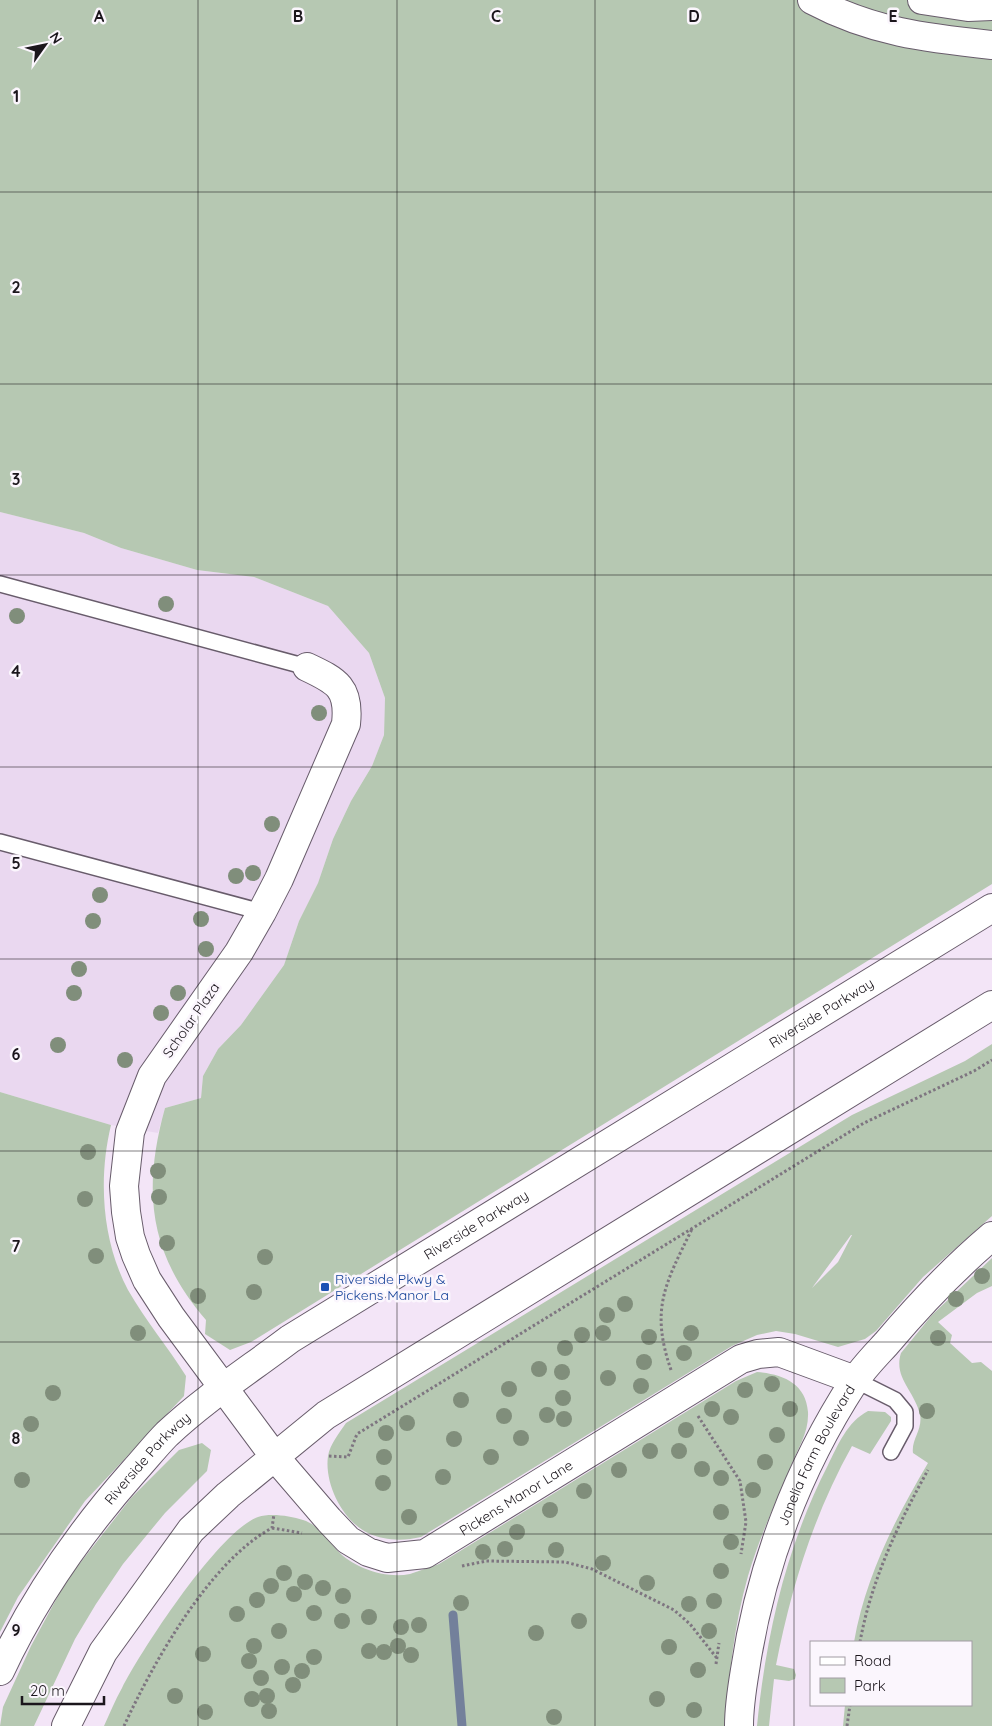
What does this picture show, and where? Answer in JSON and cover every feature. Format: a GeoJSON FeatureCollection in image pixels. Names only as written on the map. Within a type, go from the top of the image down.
{"type":"FeatureCollection","features":[{"type":"Feature","properties":{"kind":"main road"},"geometry":{"type":"LineString","coordinates":[[812,0],[832,11],[888,31],[992,45]]}},
{"type":"Feature","properties":{"kind":"main road"},"geometry":{"type":"LineString","coordinates":[[922,0],[968,7],[992,6]]}},
{"type":"Feature","properties":{"kind":"main road","name":"Scholar Plaza"},"geometry":{"type":"LineString","coordinates":[[223,1389],[170,1317],[147,1280],[136,1256],[130,1237],[126,1212],[124,1186],[126,1159],[130,1132],[152,1076],[239,952],[262,912],[279,879],[346,724],[345,694],[338,684],[306,667]]}},
{"type":"Feature","properties":{"kind":"main road","name":"Riverside Parkway"},"geometry":{"type":"LineString","coordinates":[[0,1671],[19,1630],[56,1571],[105,1504],[167,1434],[223,1389],[290,1339],[992,908]]}},
{"type":"Feature","properties":{"kind":"main road"},"geometry":{"type":"LineString","coordinates":[[66,1726],[103,1652],[156,1576],[192,1530],[228,1494],[326,1415],[992,1005]]}},
{"type":"Feature","properties":{"kind":"main road","name":"Janelia Farm Boulevard"},"geometry":{"type":"LineString","coordinates":[[739,1726],[749,1643],[762,1586],[782,1525],[818,1446],[855,1380],[919,1304],[946,1276],[992,1236]]}},
{"type":"Feature","properties":{"kind":"main road","name":"Pickens Manor Lane"},"geometry":{"type":"LineString","coordinates":[[223,1389],[274,1456],[348,1540],[368,1552],[388,1558],[425,1554],[741,1359],[758,1354],[779,1352],[855,1380]]}},
{"type":"Feature","properties":{"kind":"lane"},"geometry":{"type":"LineString","coordinates":[[0,584],[306,667]]}},
{"type":"Feature","properties":{"kind":"lane"},"geometry":{"type":"LineString","coordinates":[[0,842],[262,912]]}},
{"type":"Feature","properties":{"kind":"lane"},"geometry":{"type":"LineString","coordinates":[[855,1380],[895,1400],[905,1412],[905,1426],[891,1452]]}},
{"type":"Feature","properties":{"kind":"path"},"geometry":{"type":"LineString","coordinates":[[329,1456],[348,1458],[357,1434],[864,1123],[974,1071],[992,1060]]}},
{"type":"Feature","properties":{"kind":"path"},"geometry":{"type":"LineString","coordinates":[[692,1229],[664,1292],[660,1319],[662,1343],[671,1372],[740,1481],[746,1522],[741,1555]]}},
{"type":"Feature","properties":{"kind":"path"},"geometry":{"type":"LineString","coordinates":[[860,1641],[864,1620],[889,1547],[928,1470]]}},
{"type":"Feature","properties":{"kind":"path"},"geometry":{"type":"LineString","coordinates":[[272,1528],[274,1514]]}},
{"type":"Feature","properties":{"kind":"path"},"geometry":{"type":"LineString","coordinates":[[124,1726],[166,1646],[205,1590],[242,1549],[259,1535],[272,1528],[296,1531],[310,1536]]}},
{"type":"Feature","properties":{"kind":"path"},"geometry":{"type":"LineString","coordinates":[[456,1567],[486,1561],[565,1562],[592,1569],[674,1610],[690,1624],[716,1658]]}},
{"type":"Feature","properties":{"kind":"path"},"geometry":{"type":"LineString","coordinates":[[715,1672],[719,1642]]}},
{"type":"Feature","properties":{"kind":"path"},"geometry":{"type":"LineString","coordinates":[[847,1726],[850,1706]]}},
{"type":"Feature","properties":{"kind":"shaded area"},"geometry":{"type":"Polygon","coordinates":[[[0,512],[84,533],[121,548],[197,570],[254,577],[328,606],[369,653],[385,698],[384,735],[372,766],[351,801],[333,839],[318,883],[299,921],[284,965],[241,1025],[218,1049],[203,1076],[201,1098],[165,1108],[158,1133],[111,1125],[0,1092],[0,512]]]}},
{"type":"Feature","properties":{"kind":"green space"},"geometry":{"type":"Polygon","coordinates":[[[0,0],[992,0],[992,884],[251,1342],[230,1350],[205,1334],[206,1320],[172,1271],[162,1246],[153,1194],[158,1138],[165,1108],[201,1098],[203,1076],[218,1049],[241,1025],[284,965],[299,921],[318,883],[333,839],[351,801],[372,766],[384,735],[385,698],[369,653],[328,606],[254,577],[197,570],[121,548],[84,533],[0,512],[0,0]]]}},
{"type":"Feature","properties":{"kind":"green space"},"geometry":{"type":"Polygon","coordinates":[[[992,1044],[992,1216],[923,1277],[876,1331],[865,1339],[838,1347],[795,1334],[776,1331],[757,1335],[732,1346],[421,1537],[394,1540],[374,1536],[359,1527],[343,1511],[332,1490],[329,1478],[328,1456],[331,1447],[346,1423],[852,1115],[965,1061],[992,1044]],[[852,1235],[812,1288],[838,1262],[852,1235]]]}},
{"type":"Feature","properties":{"kind":"green space"},"geometry":{"type":"Polygon","coordinates":[[[0,1092],[111,1125],[107,1146],[104,1188],[108,1230],[113,1251],[119,1271],[128,1290],[186,1376],[184,1396],[85,1501],[18,1597],[0,1632],[0,1092]]]}},
{"type":"Feature","properties":{"kind":"green space"},"geometry":{"type":"Polygon","coordinates":[[[992,1258],[992,1286],[977,1293],[938,1322],[952,1335],[950,1343],[972,1363],[981,1362],[992,1371],[992,1726],[843,1726],[845,1706],[972,1706],[972,1641],[854,1641],[866,1595],[883,1550],[893,1527],[928,1463],[913,1453],[920,1425],[920,1415],[902,1377],[899,1362],[901,1353],[932,1315],[992,1258]]]}},
{"type":"Feature","properties":{"kind":"green space"},"geometry":{"type":"Polygon","coordinates":[[[757,1372],[784,1378],[798,1387],[806,1402],[808,1420],[802,1440],[762,1534],[743,1594],[730,1669],[725,1726],[104,1726],[132,1670],[183,1593],[223,1544],[242,1527],[258,1517],[269,1515],[303,1520],[318,1528],[337,1550],[361,1567],[370,1571],[391,1575],[410,1574],[439,1564],[736,1381],[757,1372]]]}},
{"type":"Feature","properties":{"kind":"green space"},"geometry":{"type":"Polygon","coordinates":[[[868,1411],[885,1412],[891,1417],[891,1421],[870,1454],[852,1446],[826,1498],[805,1552],[789,1608],[776,1665],[794,1669],[795,1679],[789,1681],[774,1679],[769,1726],[757,1726],[772,1625],[789,1560],[800,1528],[813,1496],[840,1442],[854,1421],[868,1411]]]}},
{"type":"Feature","properties":{"kind":"green space"},"geometry":{"type":"Polygon","coordinates":[[[202,1443],[211,1450],[207,1471],[165,1513],[123,1564],[75,1639],[34,1726],[0,1726],[3,1707],[31,1646],[66,1581],[131,1498],[179,1450],[202,1443]]]}},
{"type":"Feature","properties":{"kind":"waterway"},"geometry":{"type":"LineString","coordinates":[[453,1615],[462,1726]]}},
{"type":"Feature","properties":{"kind":"place","name":"Riverside Pkwy & Pickens Manor La"},"geometry":{"type":"Point","coordinates":[325,1287]}}]}
